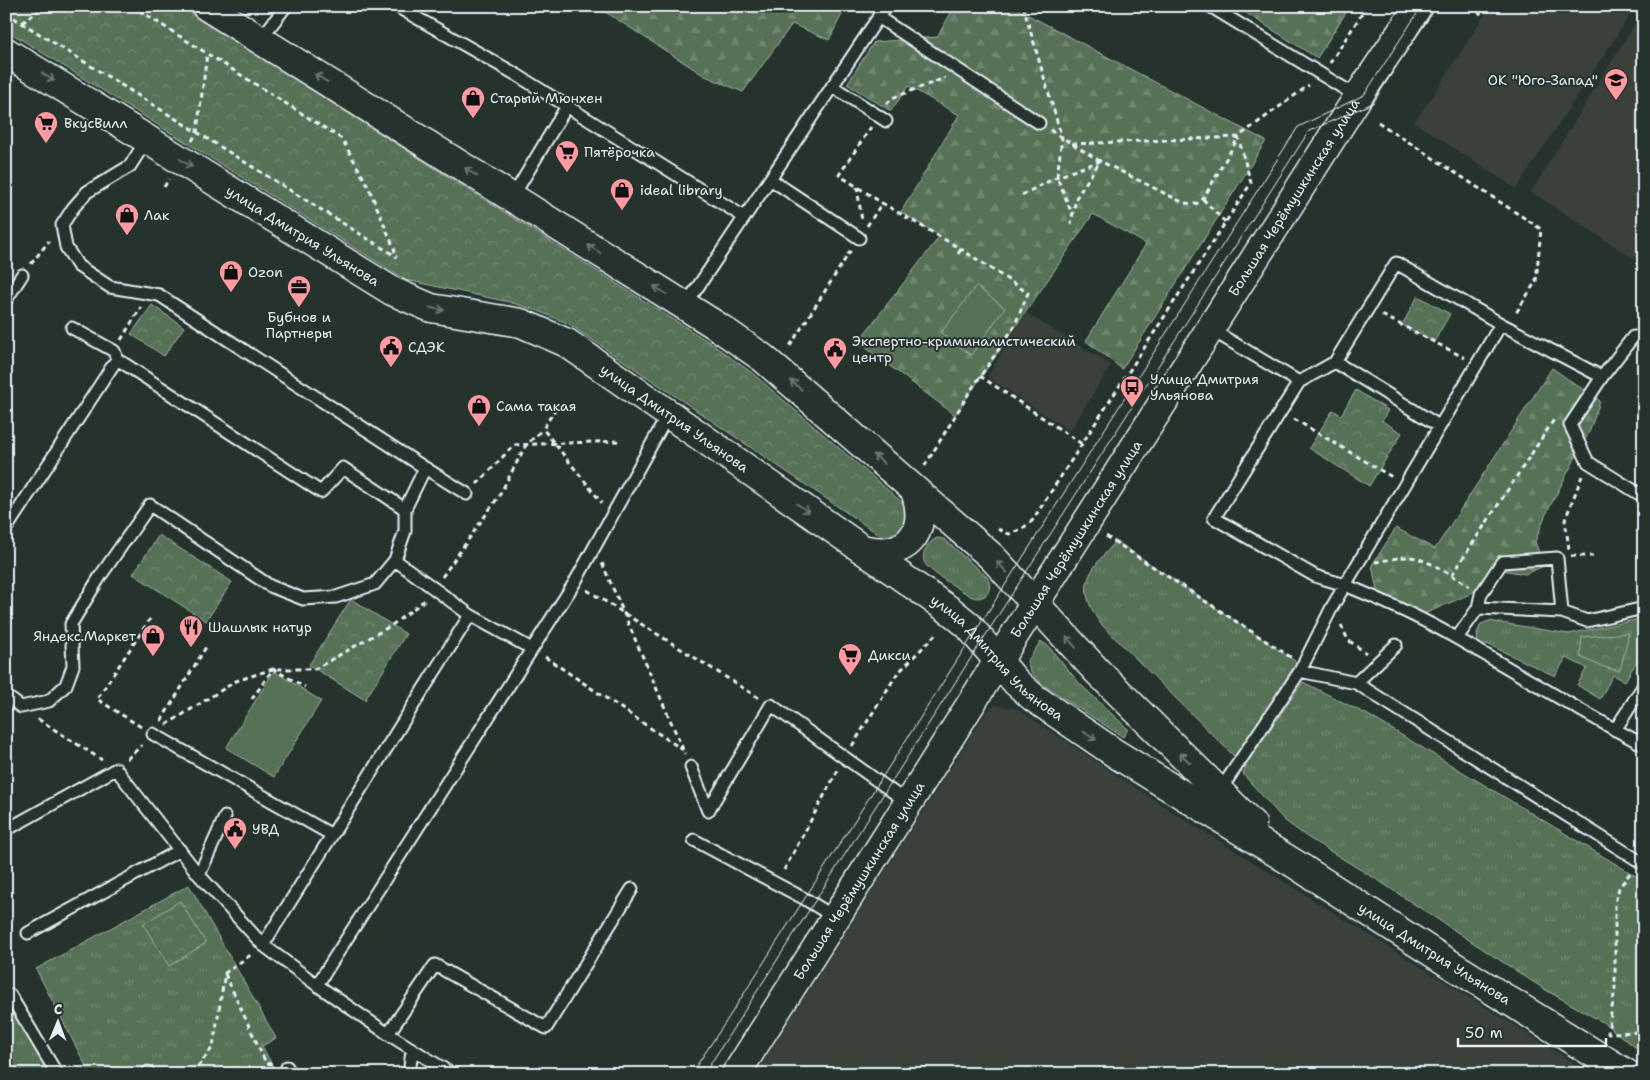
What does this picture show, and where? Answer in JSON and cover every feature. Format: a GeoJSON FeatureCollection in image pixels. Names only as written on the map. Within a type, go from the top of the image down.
{"type":"FeatureCollection","features":[{"type":"Feature","properties":{"kind":"main road","name":"улица Дмитрия Ульянова"},"geometry":{"type":"LineString","coordinates":[[206,6],[685,306],[763,358],[816,402],[920,479],[957,526],[992,557],[1098,671],[1263,836],[1295,864]]}},
{"type":"Feature","properties":{"kind":"main road","name":"Большая Черёмушкинская улица"},"geometry":{"type":"LineString","coordinates":[[736,1074],[1358,97],[1420,6]]}},
{"type":"Feature","properties":{"kind":"main road","name":"улица Дмитрия Ульянова"},"geometry":{"type":"LineString","coordinates":[[6,52],[392,291],[431,308],[521,322],[567,343],[918,588],[968,625],[1016,682],[1034,698],[1116,754],[1295,864],[1447,962],[1627,1074]]}},
{"type":"Feature","properties":{"kind":"main road"},"geometry":{"type":"LineString","coordinates":[[862,549],[888,552],[900,548],[910,540],[917,530],[921,516],[920,479]]}},
{"type":"Feature","properties":{"kind":"main road"},"geometry":{"type":"LineString","coordinates":[[918,588],[914,577],[914,566],[920,546],[936,531],[957,526]]}},
{"type":"Feature","properties":{"kind":"lane"},"geometry":{"type":"LineString","coordinates":[[260,40],[286,6]]}},
{"type":"Feature","properties":{"kind":"lane"},"geometry":{"type":"LineString","coordinates":[[396,6],[568,106],[744,218]]}},
{"type":"Feature","properties":{"kind":"lane"},"geometry":{"type":"LineString","coordinates":[[685,306],[886,6]]}},
{"type":"Feature","properties":{"kind":"lane"},"geometry":{"type":"LineString","coordinates":[[1210,6],[1325,70],[1358,97]]}},
{"type":"Feature","properties":{"kind":"lane"},"geometry":{"type":"LineString","coordinates":[[878,17],[1039,123]]}},
{"type":"Feature","properties":{"kind":"lane"},"geometry":{"type":"LineString","coordinates":[[832,86],[886,121]]}},
{"type":"Feature","properties":{"kind":"lane"},"geometry":{"type":"LineString","coordinates":[[512,198],[568,106]]}},
{"type":"Feature","properties":{"kind":"lane"},"geometry":{"type":"LineString","coordinates":[[147,138],[130,166],[87,192],[72,208],[62,225],[66,247],[78,266],[110,287],[159,294],[467,494]]}},
{"type":"Feature","properties":{"kind":"lane"},"geometry":{"type":"LineString","coordinates":[[770,179],[858,238]]}},
{"type":"Feature","properties":{"kind":"lane"},"geometry":{"type":"LineString","coordinates":[[1602,377],[1501,324],[1396,263],[1334,362],[1299,382],[1214,518],[1315,576],[1345,584],[1388,603],[1457,638],[1644,745]]}},
{"type":"Feature","properties":{"kind":"lane"},"geometry":{"type":"LineString","coordinates":[[6,300],[22,275]]}},
{"type":"Feature","properties":{"kind":"lane"},"geometry":{"type":"LineString","coordinates":[[1219,792],[1301,668],[1355,566],[1501,324]]}},
{"type":"Feature","properties":{"kind":"lane"},"geometry":{"type":"LineString","coordinates":[[72,328],[322,492],[343,468],[405,509]]}},
{"type":"Feature","properties":{"kind":"lane"},"geometry":{"type":"LineString","coordinates":[[1210,329],[1299,382]]}},
{"type":"Feature","properties":{"kind":"lane"},"geometry":{"type":"LineString","coordinates":[[1644,337],[1633,337],[1602,377],[1570,426],[1588,462],[1644,497]]}},
{"type":"Feature","properties":{"kind":"lane"},"geometry":{"type":"LineString","coordinates":[[6,528],[115,355]]}},
{"type":"Feature","properties":{"kind":"lane"},"geometry":{"type":"LineString","coordinates":[[1334,362],[1439,426]]}},
{"type":"Feature","properties":{"kind":"lane"},"geometry":{"type":"LineString","coordinates":[[317,986],[575,582],[669,413]]}},
{"type":"Feature","properties":{"kind":"lane"},"geometry":{"type":"LineString","coordinates":[[6,696],[21,707],[49,701],[66,685],[72,666],[71,624],[101,575],[150,505],[270,586],[303,599],[336,597],[375,584],[395,560],[405,531],[405,509],[425,468]]}},
{"type":"Feature","properties":{"kind":"lane"},"geometry":{"type":"LineString","coordinates":[[1457,638],[1478,608],[1481,594],[1502,562],[1557,558],[1562,612]]}},
{"type":"Feature","properties":{"kind":"lane"},"geometry":{"type":"LineString","coordinates":[[395,560],[470,614],[532,649]]}},
{"type":"Feature","properties":{"kind":"lane"},"geometry":{"type":"LineString","coordinates":[[1478,608],[1562,612],[1587,621],[1644,608]]}},
{"type":"Feature","properties":{"kind":"lane"},"geometry":{"type":"LineString","coordinates":[[263,945],[470,614]]}},
{"type":"Feature","properties":{"kind":"lane"},"geometry":{"type":"LineString","coordinates":[[1356,683],[1396,646]]}},
{"type":"Feature","properties":{"kind":"lane"},"geometry":{"type":"LineString","coordinates":[[1301,668],[1356,683],[1641,862],[1644,850]]}},
{"type":"Feature","properties":{"kind":"lane"},"geometry":{"type":"LineString","coordinates":[[1615,730],[1644,685]]}},
{"type":"Feature","properties":{"kind":"lane"},"geometry":{"type":"LineString","coordinates":[[691,767],[708,811],[770,705],[908,802]]}},
{"type":"Feature","properties":{"kind":"lane"},"geometry":{"type":"LineString","coordinates":[[153,734],[332,834]]}},
{"type":"Feature","properties":{"kind":"lane"},"geometry":{"type":"LineString","coordinates":[[6,830],[116,769],[199,875],[263,945],[317,986],[412,1051],[452,1074]]}},
{"type":"Feature","properties":{"kind":"lane"},"geometry":{"type":"LineString","coordinates":[[199,875],[225,817]]}},
{"type":"Feature","properties":{"kind":"lane"},"geometry":{"type":"LineString","coordinates":[[694,840],[805,898],[836,918]]}},
{"type":"Feature","properties":{"kind":"lane"},"geometry":{"type":"LineString","coordinates":[[28,932],[180,850]]}},
{"type":"Feature","properties":{"kind":"lane"},"geometry":{"type":"LineString","coordinates":[[388,1034],[435,965],[546,1028],[632,889]]}},
{"type":"Feature","properties":{"kind":"lane"},"geometry":{"type":"LineString","coordinates":[[10,995],[57,1074]]}},
{"type":"Feature","properties":{"kind":"lane"},"geometry":{"type":"LineString","coordinates":[[409,1074],[412,1051]]}},
{"type":"Feature","properties":{"kind":"path"},"geometry":{"type":"LineString","coordinates":[[22,22],[44,6]]}},
{"type":"Feature","properties":{"kind":"path"},"geometry":{"type":"LineString","coordinates":[[6,13],[396,257],[368,186],[342,139],[132,6]]}},
{"type":"Feature","properties":{"kind":"path"},"geometry":{"type":"LineString","coordinates":[[1023,6],[1062,138],[1057,177],[1073,216]]}},
{"type":"Feature","properties":{"kind":"path"},"geometry":{"type":"LineString","coordinates":[[1039,123],[1100,161],[1184,202],[1196,204],[1203,199],[1238,137],[1325,70],[1367,6]]}},
{"type":"Feature","properties":{"kind":"path"},"geometry":{"type":"LineString","coordinates":[[1470,6],[1484,16]]}},
{"type":"Feature","properties":{"kind":"path"},"geometry":{"type":"LineString","coordinates":[[197,132],[207,54]]}},
{"type":"Feature","properties":{"kind":"path"},"geometry":{"type":"LineString","coordinates":[[892,98],[961,72]]}},
{"type":"Feature","properties":{"kind":"path"},"geometry":{"type":"LineString","coordinates":[[1378,122],[1542,229],[1536,281],[1516,313],[1528,319],[1518,333]]}},
{"type":"Feature","properties":{"kind":"path"},"geometry":{"type":"LineString","coordinates":[[864,137],[838,175],[1028,293],[1014,327],[980,376],[920,479]]}},
{"type":"Feature","properties":{"kind":"path"},"geometry":{"type":"LineString","coordinates":[[1072,144],[1238,137]]}},
{"type":"Feature","properties":{"kind":"path"},"geometry":{"type":"LineString","coordinates":[[1009,534],[1022,529],[1032,521],[1252,183],[1238,137]]}},
{"type":"Feature","properties":{"kind":"path"},"geometry":{"type":"LineString","coordinates":[[1022,195],[1057,177],[1100,161]]}},
{"type":"Feature","properties":{"kind":"path"},"geometry":{"type":"LineString","coordinates":[[1071,224],[1076,198],[1100,161]]}},
{"type":"Feature","properties":{"kind":"path"},"geometry":{"type":"LineString","coordinates":[[857,187],[863,231],[882,203]]}},
{"type":"Feature","properties":{"kind":"path"},"geometry":{"type":"LineString","coordinates":[[1203,199],[1226,223]]}},
{"type":"Feature","properties":{"kind":"path"},"geometry":{"type":"LineString","coordinates":[[22,275],[62,225]]}},
{"type":"Feature","properties":{"kind":"path"},"geometry":{"type":"LineString","coordinates":[[958,254],[961,250]]}},
{"type":"Feature","properties":{"kind":"path"},"geometry":{"type":"LineString","coordinates":[[790,346],[837,273]]}},
{"type":"Feature","properties":{"kind":"path"},"geometry":{"type":"LineString","coordinates":[[115,355],[150,293]]}},
{"type":"Feature","properties":{"kind":"path"},"geometry":{"type":"LineString","coordinates":[[1368,308],[1477,364]]}},
{"type":"Feature","properties":{"kind":"path"},"geometry":{"type":"LineString","coordinates":[[980,376],[1082,444]]}},
{"type":"Feature","properties":{"kind":"path"},"geometry":{"type":"LineString","coordinates":[[42,722],[116,769],[153,734],[236,681],[273,669],[315,669],[392,625],[423,604],[499,496],[526,445],[544,429],[556,408]]}},
{"type":"Feature","properties":{"kind":"path"},"geometry":{"type":"LineString","coordinates":[[1452,575],[1554,419]]}},
{"type":"Feature","properties":{"kind":"path"},"geometry":{"type":"LineString","coordinates":[[1305,426],[1379,470]]}},
{"type":"Feature","properties":{"kind":"path"},"geometry":{"type":"LineString","coordinates":[[544,429],[612,515]]}},
{"type":"Feature","properties":{"kind":"path"},"geometry":{"type":"LineString","coordinates":[[467,494],[514,445],[619,441]]}},
{"type":"Feature","properties":{"kind":"path"},"geometry":{"type":"LineString","coordinates":[[1570,556],[1566,520],[1588,462]]}},
{"type":"Feature","properties":{"kind":"path"},"geometry":{"type":"LineString","coordinates":[[1106,536],[1301,668]]}},
{"type":"Feature","properties":{"kind":"path"},"geometry":{"type":"LineString","coordinates":[[595,546],[691,767]]}},
{"type":"Feature","properties":{"kind":"path"},"geometry":{"type":"LineString","coordinates":[[1355,566],[1408,556],[1419,559],[1452,575],[1481,594]]}},
{"type":"Feature","properties":{"kind":"path"},"geometry":{"type":"LineString","coordinates":[[1557,558],[1593,556]]}},
{"type":"Feature","properties":{"kind":"path"},"geometry":{"type":"LineString","coordinates":[[591,592],[770,705]]}},
{"type":"Feature","properties":{"kind":"path"},"geometry":{"type":"LineString","coordinates":[[1332,607],[1348,640],[1379,662]]}},
{"type":"Feature","properties":{"kind":"path"},"geometry":{"type":"LineString","coordinates":[[150,619],[97,699],[153,734]]}},
{"type":"Feature","properties":{"kind":"path"},"geometry":{"type":"LineString","coordinates":[[153,734],[206,647]]}},
{"type":"Feature","properties":{"kind":"path"},"geometry":{"type":"LineString","coordinates":[[532,649],[683,750]]}},
{"type":"Feature","properties":{"kind":"path"},"geometry":{"type":"LineString","coordinates":[[273,669],[305,687]]}},
{"type":"Feature","properties":{"kind":"path"},"geometry":{"type":"LineString","coordinates":[[252,699],[273,669]]}},
{"type":"Feature","properties":{"kind":"path"},"geometry":{"type":"LineString","coordinates":[[1641,862],[1619,888],[1615,903],[1615,989],[1608,1033],[1644,1032]]}},
{"type":"Feature","properties":{"kind":"path"},"geometry":{"type":"LineString","coordinates":[[192,1074],[213,1047],[225,973],[263,945]]}},
{"type":"Feature","properties":{"kind":"path"},"geometry":{"type":"LineString","coordinates":[[225,973],[266,1063]]}},
{"type":"Feature","properties":{"kind":"shaded area"},"geometry":{"type":"Polygon","coordinates":[[[1490,6],[1636,6],[1516,189],[1414,122],[1431,99],[1490,6]]]}},
{"type":"Feature","properties":{"kind":"shaded area","name":"ОК \"Юго-Запад\""},"geometry":{"type":"Polygon","coordinates":[[[1644,9],[1644,265],[1531,192],[1644,9]]]}},
{"type":"Feature","properties":{"kind":"shaded area"},"geometry":{"type":"Polygon","coordinates":[[[1026,313],[1111,365],[1070,431],[987,377],[1026,313]]]}},
{"type":"Feature","properties":{"kind":"shaded area"},"geometry":{"type":"Polygon","coordinates":[[[995,705],[1018,709],[1157,802],[1592,1074],[755,1074],[986,712],[995,705]]]}},
{"type":"Feature","properties":{"kind":"green space"},"geometry":{"type":"Polygon","coordinates":[[[6,6],[179,6],[709,342],[751,372],[912,511],[915,519],[890,542],[569,324],[536,310],[509,302],[406,280],[6,30],[6,6]]]}},
{"type":"Feature","properties":{"kind":"green space"},"geometry":{"type":"Polygon","coordinates":[[[596,6],[645,6],[655,13],[660,6],[832,6],[843,12],[829,40],[792,24],[743,92],[705,76],[596,6]]]}},
{"type":"Feature","properties":{"kind":"green space"},"geometry":{"type":"Polygon","coordinates":[[[955,6],[1021,6],[1019,10],[1266,141],[1122,369],[1086,341],[1146,244],[1093,214],[955,415],[858,342],[940,236],[901,212],[959,115],[908,86],[891,111],[847,84],[874,42],[937,37],[955,6]]]}},
{"type":"Feature","properties":{"kind":"green space"},"geometry":{"type":"Polygon","coordinates":[[[1235,6],[1350,6],[1317,58],[1235,6]]]}},
{"type":"Feature","properties":{"kind":"green space"},"geometry":{"type":"Polygon","coordinates":[[[976,286],[1005,308],[971,355],[941,333],[976,286]]]}},
{"type":"Feature","properties":{"kind":"green space"},"geometry":{"type":"Polygon","coordinates":[[[1418,296],[1450,314],[1434,342],[1402,325],[1418,296]]]}},
{"type":"Feature","properties":{"kind":"green space"},"geometry":{"type":"Polygon","coordinates":[[[152,305],[184,327],[164,356],[131,334],[152,305]]]}},
{"type":"Feature","properties":{"kind":"green space"},"geometry":{"type":"Polygon","coordinates":[[[1552,368],[1600,401],[1590,430],[1545,516],[1535,542],[1544,566],[1525,574],[1502,570],[1470,594],[1424,614],[1378,596],[1372,565],[1396,528],[1435,549],[1552,368]]]}},
{"type":"Feature","properties":{"kind":"green space"},"geometry":{"type":"Polygon","coordinates":[[[1356,390],[1388,410],[1382,421],[1402,433],[1369,486],[1309,448],[1333,410],[1341,415],[1356,390]]]}},
{"type":"Feature","properties":{"kind":"green space"},"geometry":{"type":"Polygon","coordinates":[[[159,535],[232,582],[206,621],[133,574],[159,535]]]}},
{"type":"Feature","properties":{"kind":"green space"},"geometry":{"type":"Polygon","coordinates":[[[937,538],[944,539],[987,577],[990,586],[985,596],[972,597],[928,567],[924,559],[925,551],[930,543],[937,538]]]}},
{"type":"Feature","properties":{"kind":"green space"},"geometry":{"type":"Polygon","coordinates":[[[1116,541],[1298,663],[1235,757],[1100,623],[1092,610],[1088,598],[1088,579],[1098,561],[1116,541]]]}},
{"type":"Feature","properties":{"kind":"green space"},"geometry":{"type":"Polygon","coordinates":[[[351,599],[406,634],[365,700],[309,665],[351,599]]]}},
{"type":"Feature","properties":{"kind":"green space"},"geometry":{"type":"Polygon","coordinates":[[[1644,618],[1644,649],[1625,681],[1613,675],[1600,699],[1577,685],[1587,668],[1566,658],[1555,676],[1487,644],[1484,648],[1478,643],[1477,633],[1481,624],[1489,621],[1569,634],[1644,618]]]}},
{"type":"Feature","properties":{"kind":"green space"},"geometry":{"type":"Polygon","coordinates":[[[1629,633],[1619,671],[1580,657],[1582,637],[1629,633]]]}},
{"type":"Feature","properties":{"kind":"green space"},"geometry":{"type":"Polygon","coordinates":[[[1041,641],[1048,646],[1080,684],[1128,729],[1123,737],[1042,684],[1030,671],[1027,662],[1041,641]]]}},
{"type":"Feature","properties":{"kind":"green space"},"geometry":{"type":"Polygon","coordinates":[[[274,671],[321,701],[274,777],[226,748],[274,671]]]}},
{"type":"Feature","properties":{"kind":"green space"},"geometry":{"type":"Polygon","coordinates":[[[1303,682],[1368,715],[1644,881],[1644,1054],[1604,1023],[1544,989],[1379,881],[1307,837],[1284,820],[1243,774],[1247,763],[1303,682]]]}},
{"type":"Feature","properties":{"kind":"green space"},"geometry":{"type":"Polygon","coordinates":[[[189,885],[276,1038],[262,1046],[277,1074],[90,1074],[36,969],[189,885]]]}},
{"type":"Feature","properties":{"kind":"green space"},"geometry":{"type":"Polygon","coordinates":[[[180,901],[206,943],[169,966],[143,924],[180,901]]]}},
{"type":"Feature","properties":{"kind":"green space"},"geometry":{"type":"Polygon","coordinates":[[[6,996],[51,1074],[6,1074],[6,996]]]}},
{"type":"Feature","properties":{"kind":"tram line"},"geometry":{"type":"LineString","coordinates":[[691,1074],[1298,127],[1364,95],[1422,6]]}},
{"type":"Feature","properties":{"kind":"tram line"},"geometry":{"type":"LineString","coordinates":[[704,1074],[1309,131],[1373,103],[1435,6]]}},
{"type":"Feature","properties":{"kind":"place","name":"ОК \"Юго-Запад\""},"geometry":{"type":"Point","coordinates":[1616,101]}},
{"type":"Feature","properties":{"kind":"place","name":"Старый Мюнхен"},"geometry":{"type":"Point","coordinates":[473,119]}},
{"type":"Feature","properties":{"kind":"place","name":"ВкусВилл"},"geometry":{"type":"Point","coordinates":[46,144]}},
{"type":"Feature","properties":{"kind":"place","name":"Пятёрочка"},"geometry":{"type":"Point","coordinates":[567,173]}},
{"type":"Feature","properties":{"kind":"place","name":"ideal library"},"geometry":{"type":"Point","coordinates":[622,211]}},
{"type":"Feature","properties":{"kind":"place","name":"Лак"},"geometry":{"type":"Point","coordinates":[127,236]}},
{"type":"Feature","properties":{"kind":"place","name":"Ozon"},"geometry":{"type":"Point","coordinates":[231,293]}},
{"type":"Feature","properties":{"kind":"place","name":"Бубнов и Партнеры"},"geometry":{"type":"Point","coordinates":[299,308]}},
{"type":"Feature","properties":{"kind":"place","name":"СДЭК"},"geometry":{"type":"Point","coordinates":[391,368]}},
{"type":"Feature","properties":{"kind":"place","name":"Экспертно-криминалистический центр"},"geometry":{"type":"Point","coordinates":[835,370]}},
{"type":"Feature","properties":{"kind":"place","name":"Улица Дмитрия Ульянова"},"geometry":{"type":"Point","coordinates":[1132,408]}},
{"type":"Feature","properties":{"kind":"place","name":"Сама такая"},"geometry":{"type":"Point","coordinates":[479,427]}},
{"type":"Feature","properties":{"kind":"place","name":"Шашлык натур"},"geometry":{"type":"Point","coordinates":[191,648]}},
{"type":"Feature","properties":{"kind":"place","name":"Яндекс.Маркет"},"geometry":{"type":"Point","coordinates":[153,657]}},
{"type":"Feature","properties":{"kind":"place","name":"Дикси"},"geometry":{"type":"Point","coordinates":[850,676]}},
{"type":"Feature","properties":{"kind":"place","name":"УВД"},"geometry":{"type":"Point","coordinates":[235,850]}}]}
